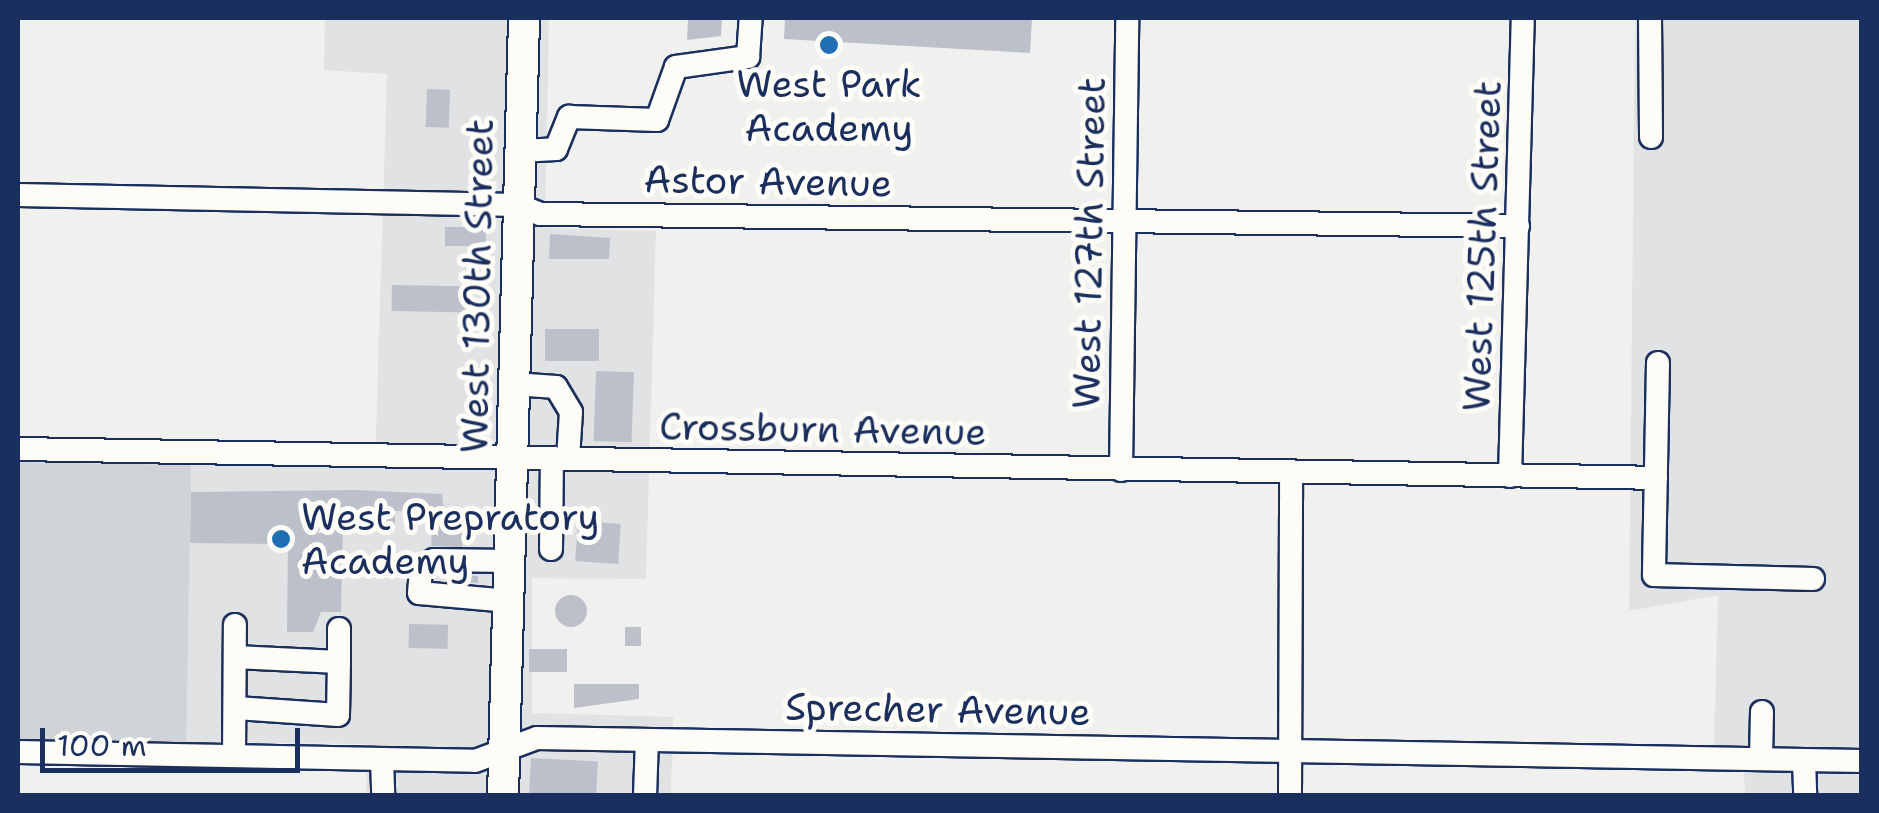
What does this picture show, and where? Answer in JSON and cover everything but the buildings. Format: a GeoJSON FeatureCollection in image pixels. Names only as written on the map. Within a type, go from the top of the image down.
{"type":"FeatureCollection","features":[{"type":"Feature","properties":{"kind":"main road","name":"West 130th Street"},"geometry":{"type":"LineString","coordinates":[[503,796],[524,18]]}},
{"type":"Feature","properties":{"kind":"street"},"geometry":{"type":"LineString","coordinates":[[520,151],[556,150],[569,116],[657,120],[676,67],[748,57],[750,18]]}},
{"type":"Feature","properties":{"kind":"street","name":"West 127th Street"},"geometry":{"type":"LineString","coordinates":[[1120,470],[1128,18]]}},
{"type":"Feature","properties":{"kind":"street","name":"West 125th Street"},"geometry":{"type":"LineString","coordinates":[[1510,476],[1524,18]]}},
{"type":"Feature","properties":{"kind":"street"},"geometry":{"type":"LineString","coordinates":[[1650,18],[1651,137]]}},
{"type":"Feature","properties":{"kind":"street","name":"Astor Avenue"},"geometry":{"type":"LineString","coordinates":[[18,195],[518,205],[540,214],[1518,226]]}},
{"type":"Feature","properties":{"kind":"street"},"geometry":{"type":"LineString","coordinates":[[1658,363],[1654,576],[1813,579]]}},
{"type":"Feature","properties":{"kind":"street"},"geometry":{"type":"LineString","coordinates":[[514,384],[556,387],[571,412],[560,459],[550,550]]}},
{"type":"Feature","properties":{"kind":"street","name":"Crossburn Avenue"},"geometry":{"type":"LineString","coordinates":[[18,449],[1656,478]]}},
{"type":"Feature","properties":{"kind":"street"},"geometry":{"type":"LineString","coordinates":[[1290,796],[1291,472]]}},
{"type":"Feature","properties":{"kind":"street"},"geometry":{"type":"LineString","coordinates":[[509,601],[419,593],[421,570],[434,560],[510,561]]}},
{"type":"Feature","properties":{"kind":"street"},"geometry":{"type":"LineString","coordinates":[[234,756],[235,626]]}},
{"type":"Feature","properties":{"kind":"street"},"geometry":{"type":"LineString","coordinates":[[236,708],[338,715],[338,629]]}},
{"type":"Feature","properties":{"kind":"street"},"geometry":{"type":"LineString","coordinates":[[236,657],[338,662]]}},
{"type":"Feature","properties":{"kind":"street"},"geometry":{"type":"LineString","coordinates":[[1761,759],[1762,712]]}},
{"type":"Feature","properties":{"kind":"street","name":"Sprecher Avenue"},"geometry":{"type":"LineString","coordinates":[[18,752],[475,761],[537,738],[1862,761]]}},
{"type":"Feature","properties":{"kind":"street"},"geometry":{"type":"LineString","coordinates":[[645,796],[653,740]]}},
{"type":"Feature","properties":{"kind":"street"},"geometry":{"type":"LineString","coordinates":[[653,740],[658,796]]}},
{"type":"Feature","properties":{"kind":"street"},"geometry":{"type":"LineString","coordinates":[[382,759],[383,796]]}},
{"type":"Feature","properties":{"kind":"street"},"geometry":{"type":"LineString","coordinates":[[1804,760],[1805,796]]}},
{"type":"Feature","properties":{"kind":"shaded area"},"geometry":{"type":"Polygon","coordinates":[[[325,18],[549,18],[545,228],[656,231],[646,579],[532,578],[532,713],[673,717],[671,795],[366,795],[367,744],[179,742],[191,465],[375,466],[387,74],[324,70],[325,18]]]}},
{"type":"Feature","properties":{"kind":"shaded area"},"geometry":{"type":"Polygon","coordinates":[[[1635,18],[1861,18],[1861,795],[1745,795],[1744,773],[1714,749],[1718,595],[1629,611],[1635,18]]]}},
{"type":"Feature","properties":{"kind":"shaded area"},"geometry":{"type":"Polygon","coordinates":[[[18,462],[191,465],[186,742],[18,739],[18,462]]]}},
{"type":"Feature","properties":{"kind":"place","name":"West Park Academy"},"geometry":{"type":"Point","coordinates":[829,45]}},
{"type":"Feature","properties":{"kind":"place","name":"West Prepratory Academy"},"geometry":{"type":"Point","coordinates":[281,539]}}]}
